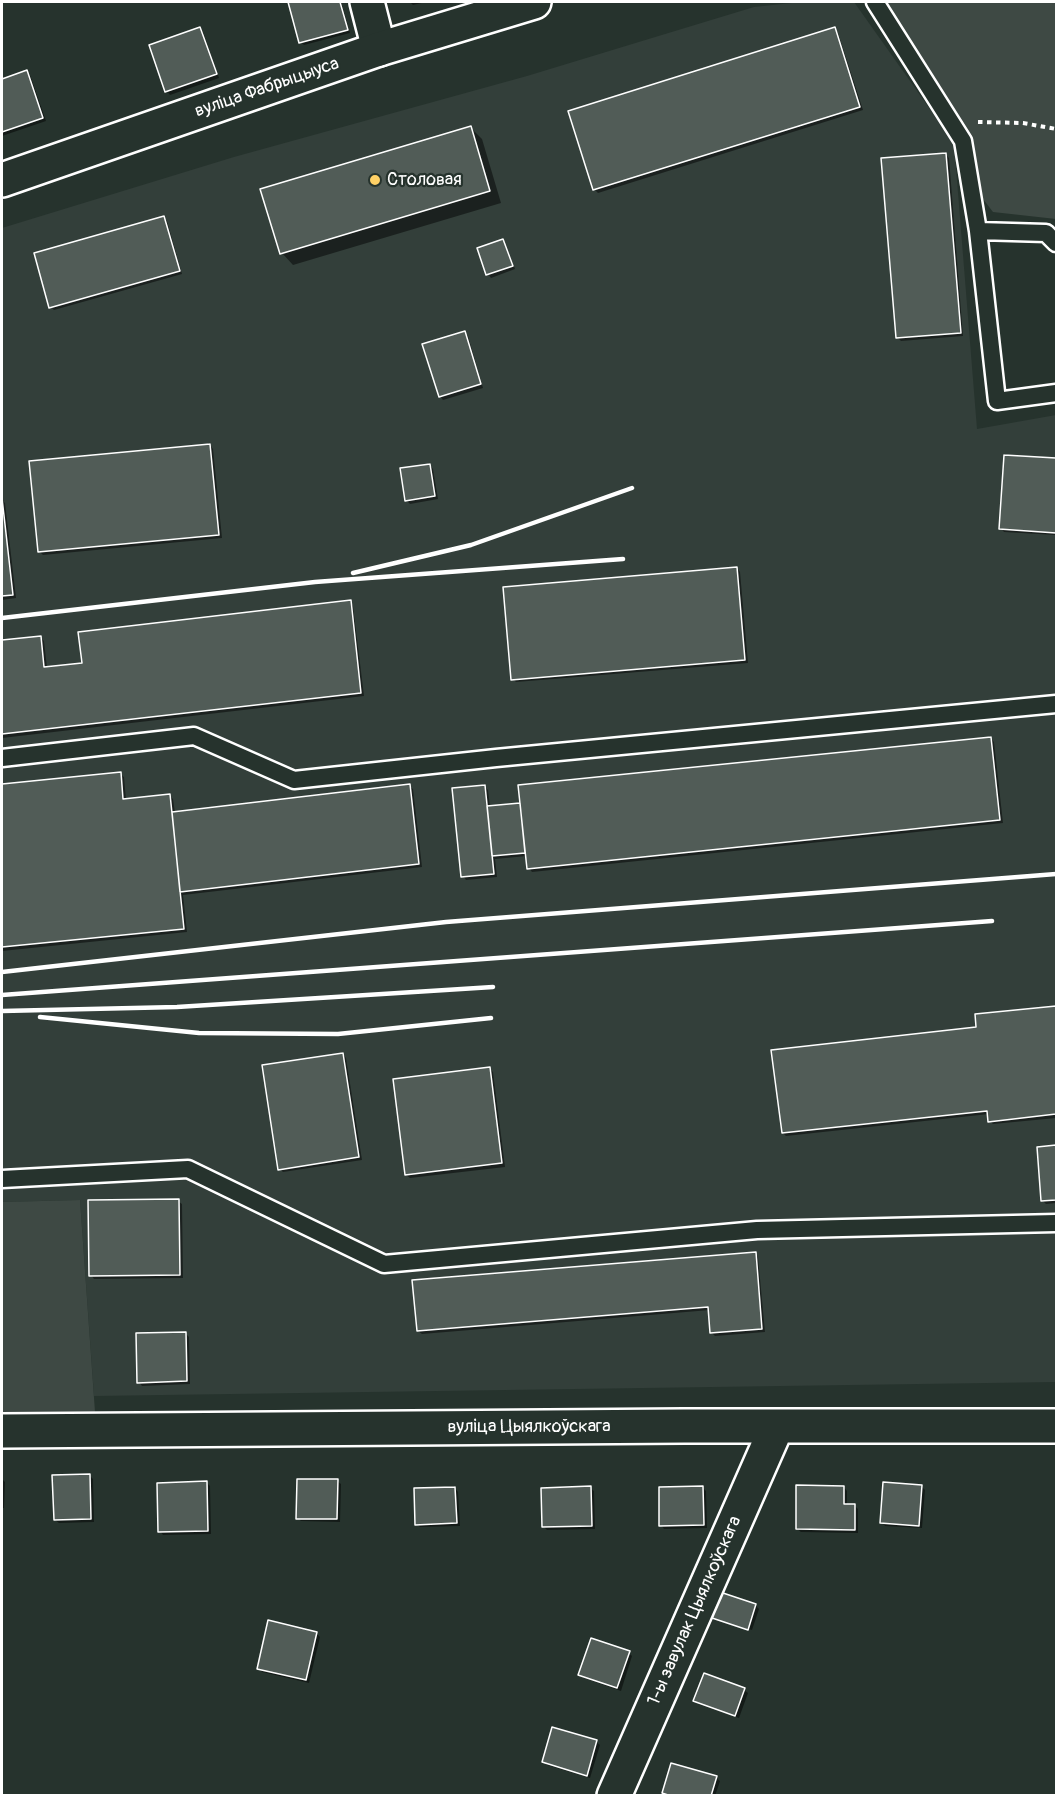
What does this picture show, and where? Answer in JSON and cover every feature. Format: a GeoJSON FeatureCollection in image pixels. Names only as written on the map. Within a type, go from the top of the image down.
{"type":"FeatureCollection","features":[{"type":"Feature","properties":{"kind":"street"},"geometry":{"type":"LineString","coordinates":[[367,2],[379,49]]}},
{"type":"Feature","properties":{"kind":"street","name":"вуліца Фабрыцыуса"},"geometry":{"type":"LineString","coordinates":[[2,180],[379,49],[534,2]]}},
{"type":"Feature","properties":{"kind":"street","name":"1-ы завулак Цыялкоўскага"},"geometry":{"type":"LineString","coordinates":[[614,1796],[777,1426]]}},
{"type":"Feature","properties":{"kind":"street","name":"вуліца Цыялкоўскага"},"geometry":{"type":"LineString","coordinates":[[2,1431],[1056,1426]]}},
{"type":"Feature","properties":{"kind":"lane"},"geometry":{"type":"LineString","coordinates":[[875,2],[963,141],[978,231],[997,400],[1056,393]]}},
{"type":"Feature","properties":{"kind":"lane"},"geometry":{"type":"LineString","coordinates":[[978,231],[1046,233],[1056,243]]}},
{"type":"Feature","properties":{"kind":"lane"},"geometry":{"type":"LineString","coordinates":[[2,758],[194,736],[294,780],[1056,704]]}},
{"type":"Feature","properties":{"kind":"lane"},"geometry":{"type":"LineString","coordinates":[[2,1179],[188,1169],[384,1264],[758,1230],[1056,1223]]}},
{"type":"Feature","properties":{"kind":"path"},"geometry":{"type":"LineString","coordinates":[[950,121],[1023,123],[1056,129]]}},
{"type":"Feature","properties":{"kind":"shaded area"},"geometry":{"type":"Polygon","coordinates":[[[801,2],[854,2],[954,143],[977,429],[1056,415],[1056,1382],[94,1396],[80,1200],[2,1202],[2,228],[234,157],[527,76],[754,7],[801,2]]]}},
{"type":"Feature","properties":{"kind":"shaded area"},"geometry":{"type":"Polygon","coordinates":[[[886,2],[1056,2],[1056,219],[993,212],[983,199],[973,137],[886,2]]]}},
{"type":"Feature","properties":{"kind":"shaded area"},"geometry":{"type":"Polygon","coordinates":[[[80,1200],[95,1412],[2,1413],[2,1202],[80,1200]]]}},
{"type":"Feature","properties":{"kind":"building"},"geometry":{"type":"Polygon","coordinates":[[[288,2],[340,2],[348,30],[299,43],[288,2]]]}},
{"type":"Feature","properties":{"kind":"building"},"geometry":{"type":"Polygon","coordinates":[[[200,27],[217,74],[165,92],[149,45],[200,27]]]}},
{"type":"Feature","properties":{"kind":"building"},"geometry":{"type":"Polygon","coordinates":[[[835,27],[860,107],[593,190],[568,111],[835,27]]]}},
{"type":"Feature","properties":{"kind":"building"},"geometry":{"type":"Polygon","coordinates":[[[27,70],[43,118],[2,132],[2,79],[27,70]]]}},
{"type":"Feature","properties":{"kind":"building"},"geometry":{"type":"Polygon","coordinates":[[[471,126],[490,191],[280,254],[260,189],[471,126]]]}},
{"type":"Feature","properties":{"kind":"building"},"geometry":{"type":"Polygon","coordinates":[[[946,153],[961,333],[896,338],[881,158],[946,153]]]}},
{"type":"Feature","properties":{"kind":"building"},"geometry":{"type":"Polygon","coordinates":[[[164,216],[180,271],[49,308],[34,253],[164,216]]]}},
{"type":"Feature","properties":{"kind":"building"},"geometry":{"type":"Polygon","coordinates":[[[503,239],[513,266],[486,275],[477,248],[503,239]]]}},
{"type":"Feature","properties":{"kind":"building"},"geometry":{"type":"Polygon","coordinates":[[[465,331],[481,384],[439,397],[422,344],[465,331]]]}},
{"type":"Feature","properties":{"kind":"building"},"geometry":{"type":"Polygon","coordinates":[[[210,444],[219,535],[38,552],[29,461],[210,444]]]}},
{"type":"Feature","properties":{"kind":"building"},"geometry":{"type":"Polygon","coordinates":[[[1004,455],[1056,458],[1056,533],[999,529],[1004,455]]]}},
{"type":"Feature","properties":{"kind":"building"},"geometry":{"type":"Polygon","coordinates":[[[430,464],[435,496],[405,501],[400,468],[430,464]]]}},
{"type":"Feature","properties":{"kind":"building"},"geometry":{"type":"Polygon","coordinates":[[[2,498],[13,595],[2,596],[2,498]]]}},
{"type":"Feature","properties":{"kind":"building"},"geometry":{"type":"Polygon","coordinates":[[[737,567],[745,660],[511,680],[503,587],[737,567]]]}},
{"type":"Feature","properties":{"kind":"building"},"geometry":{"type":"Polygon","coordinates":[[[351,600],[361,693],[2,734],[2,640],[41,636],[44,667],[82,663],[78,632],[351,600]]]}},
{"type":"Feature","properties":{"kind":"building"},"geometry":{"type":"Polygon","coordinates":[[[991,737],[1000,820],[527,869],[518,785],[991,737]]]}},
{"type":"Feature","properties":{"kind":"building"},"geometry":{"type":"Polygon","coordinates":[[[121,772],[123,799],[170,794],[184,929],[2,947],[2,784],[121,772]]]}},
{"type":"Feature","properties":{"kind":"building"},"geometry":{"type":"Polygon","coordinates":[[[410,784],[419,864],[180,892],[172,812],[410,784]]]}},
{"type":"Feature","properties":{"kind":"building"},"geometry":{"type":"Polygon","coordinates":[[[485,785],[494,874],[461,877],[452,788],[485,785]]]}},
{"type":"Feature","properties":{"kind":"building"},"geometry":{"type":"Polygon","coordinates":[[[520,803],[525,853],[492,856],[487,806],[520,803]]]}},
{"type":"Feature","properties":{"kind":"building"},"geometry":{"type":"Polygon","coordinates":[[[1056,1006],[1056,1114],[988,1122],[987,1111],[782,1133],[771,1050],[976,1027],[975,1014],[1056,1006]]]}},
{"type":"Feature","properties":{"kind":"building"},"geometry":{"type":"Polygon","coordinates":[[[343,1053],[359,1157],[278,1170],[262,1065],[343,1053]]]}},
{"type":"Feature","properties":{"kind":"building"},"geometry":{"type":"Polygon","coordinates":[[[490,1067],[502,1163],[405,1175],[393,1079],[490,1067]]]}},
{"type":"Feature","properties":{"kind":"building"},"geometry":{"type":"Polygon","coordinates":[[[1056,1145],[1056,1200],[1041,1201],[1037,1147],[1056,1145]]]}},
{"type":"Feature","properties":{"kind":"building"},"geometry":{"type":"Polygon","coordinates":[[[179,1199],[180,1275],[89,1276],[88,1200],[179,1199]]]}},
{"type":"Feature","properties":{"kind":"building"},"geometry":{"type":"Polygon","coordinates":[[[756,1252],[762,1329],[710,1333],[708,1307],[417,1331],[412,1280],[756,1252]]]}},
{"type":"Feature","properties":{"kind":"building"},"geometry":{"type":"Polygon","coordinates":[[[186,1332],[187,1381],[137,1383],[136,1333],[186,1332]]]}},
{"type":"Feature","properties":{"kind":"building"},"geometry":{"type":"Polygon","coordinates":[[[90,1474],[91,1519],[54,1520],[52,1475],[90,1474]]]}},
{"type":"Feature","properties":{"kind":"building"},"geometry":{"type":"Polygon","coordinates":[[[297,1479],[338,1479],[337,1519],[296,1519],[297,1479]]]}},
{"type":"Feature","properties":{"kind":"building"},"geometry":{"type":"Polygon","coordinates":[[[207,1481],[208,1531],[158,1532],[157,1483],[207,1481]]]}},
{"type":"Feature","properties":{"kind":"building"},"geometry":{"type":"Polygon","coordinates":[[[883,1482],[922,1485],[919,1526],[880,1523],[883,1482]]]}},
{"type":"Feature","properties":{"kind":"building"},"geometry":{"type":"Polygon","coordinates":[[[796,1485],[844,1486],[844,1504],[855,1504],[855,1530],[796,1529],[796,1485]]]}},
{"type":"Feature","properties":{"kind":"building"},"geometry":{"type":"Polygon","coordinates":[[[591,1486],[592,1526],[542,1527],[541,1488],[591,1486]]]}},
{"type":"Feature","properties":{"kind":"building"},"geometry":{"type":"Polygon","coordinates":[[[703,1486],[704,1525],[659,1526],[659,1487],[703,1486]]]}},
{"type":"Feature","properties":{"kind":"building"},"geometry":{"type":"Polygon","coordinates":[[[455,1487],[457,1523],[415,1525],[414,1488],[455,1487]]]}},
{"type":"Feature","properties":{"kind":"building"},"geometry":{"type":"Polygon","coordinates":[[[720,1592],[756,1604],[748,1630],[712,1618],[720,1592]]]}},
{"type":"Feature","properties":{"kind":"building"},"geometry":{"type":"Polygon","coordinates":[[[268,1620],[317,1632],[306,1680],[257,1669],[268,1620]]]}},
{"type":"Feature","properties":{"kind":"building"},"geometry":{"type":"Polygon","coordinates":[[[591,1638],[630,1651],[617,1688],[578,1675],[591,1638]]]}},
{"type":"Feature","properties":{"kind":"building"},"geometry":{"type":"Polygon","coordinates":[[[704,1673],[745,1688],[735,1716],[693,1701],[704,1673]]]}},
{"type":"Feature","properties":{"kind":"building"},"geometry":{"type":"Polygon","coordinates":[[[552,1727],[597,1740],[587,1776],[542,1762],[552,1727]]]}},
{"type":"Feature","properties":{"kind":"building"},"geometry":{"type":"Polygon","coordinates":[[[671,1763],[717,1776],[711,1796],[671,1796],[662,1793],[671,1763]]]}},
{"type":"Feature","properties":{"kind":"railway"},"geometry":{"type":"LineString","coordinates":[[353,573],[471,545],[632,488]]}},
{"type":"Feature","properties":{"kind":"railway"},"geometry":{"type":"LineString","coordinates":[[2,618],[315,582],[623,559]]}},
{"type":"Feature","properties":{"kind":"railway"},"geometry":{"type":"LineString","coordinates":[[2,972],[446,922],[1056,874]]}},
{"type":"Feature","properties":{"kind":"railway"},"geometry":{"type":"LineString","coordinates":[[2,995],[992,921]]}},
{"type":"Feature","properties":{"kind":"railway"},"geometry":{"type":"LineString","coordinates":[[2,1011],[177,1007],[493,987]]}},
{"type":"Feature","properties":{"kind":"railway"},"geometry":{"type":"LineString","coordinates":[[40,1017],[199,1033],[338,1034],[491,1018]]}},
{"type":"Feature","properties":{"kind":"place","name":"Столовая"},"geometry":{"type":"Point","coordinates":[375,180]}}]}
